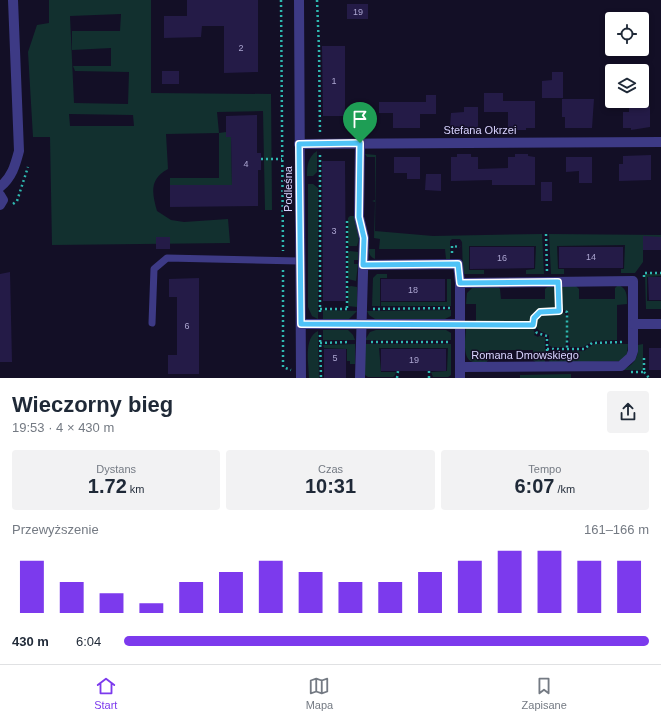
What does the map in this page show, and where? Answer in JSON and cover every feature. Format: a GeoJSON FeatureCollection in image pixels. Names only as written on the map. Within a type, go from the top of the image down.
{"type":"FeatureCollection","features":[{"type":"Feature","properties":{"kind":"street"},"geometry":{"type":"LineString","coordinates":[[0,187],[9,180],[16,165],[19,151],[13,0]]}},
{"type":"Feature","properties":{"kind":"street","name":"Podleśna"},"geometry":{"type":"LineString","coordinates":[[299,0],[299,261],[301,378]]}},
{"type":"Feature","properties":{"kind":"street","name":"Stefana Okrzei"},"geometry":{"type":"LineString","coordinates":[[299,144],[661,142]]}},
{"type":"Feature","properties":{"kind":"street"},"geometry":{"type":"LineString","coordinates":[[360,143],[359,217],[364,238],[362,309],[360,324],[360,378]]}},
{"type":"Feature","properties":{"kind":"street"},"geometry":{"type":"LineString","coordinates":[[0,195],[3,200],[0,205]]}},
{"type":"Feature","properties":{"kind":"street","name":"Romana Dmowskiego"},"geometry":{"type":"LineString","coordinates":[[363,265],[458,264],[460,283],[461,367],[621,366],[632,357],[633,281],[558,282]]}},
{"type":"Feature","properties":{"kind":"street"},"geometry":{"type":"LineString","coordinates":[[460,283],[558,282]]}},
{"type":"Feature","properties":{"kind":"street"},"geometry":{"type":"LineString","coordinates":[[301,324],[460,324]]}},
{"type":"Feature","properties":{"kind":"street"},"geometry":{"type":"LineString","coordinates":[[633,324],[661,324]]}},
{"type":"Feature","properties":{"kind":"street"},"geometry":{"type":"LineString","coordinates":[[460,378],[461,367]]}},
{"type":"Feature","properties":{"kind":"lane"},"geometry":{"type":"LineString","coordinates":[[152,323],[154,269],[168,258],[299,261]]}},
{"type":"Feature","properties":{"kind":"path"},"geometry":{"type":"LineString","coordinates":[[281,0],[283,367],[291,369],[291,374]]}},
{"type":"Feature","properties":{"kind":"path"},"geometry":{"type":"LineString","coordinates":[[317,0],[319,49],[321,378]]}},
{"type":"Feature","properties":{"kind":"path"},"geometry":{"type":"LineString","coordinates":[[261,158],[282,159]]}},
{"type":"Feature","properties":{"kind":"path"},"geometry":{"type":"LineString","coordinates":[[347,213],[347,309]]}},
{"type":"Feature","properties":{"kind":"path"},"geometry":{"type":"LineString","coordinates":[[546,234],[548,282]]}},
{"type":"Feature","properties":{"kind":"path"},"geometry":{"type":"LineString","coordinates":[[644,280],[643,272],[661,273]]}},
{"type":"Feature","properties":{"kind":"path"},"geometry":{"type":"LineString","coordinates":[[558,282],[559,311]]}},
{"type":"Feature","properties":{"kind":"path"},"geometry":{"type":"LineString","coordinates":[[320,309],[453,308],[453,314]]}},
{"type":"Feature","properties":{"kind":"path"},"geometry":{"type":"LineString","coordinates":[[547,366],[547,336],[537,333],[533,325],[534,318],[540,312],[567,312],[568,349]]}},
{"type":"Feature","properties":{"kind":"path"},"geometry":{"type":"LineString","coordinates":[[460,324],[533,325]]}},
{"type":"Feature","properties":{"kind":"path"},"geometry":{"type":"LineString","coordinates":[[320,343],[453,342]]}},
{"type":"Feature","properties":{"kind":"path"},"geometry":{"type":"LineString","coordinates":[[547,349],[584,349],[592,343],[628,342]]}},
{"type":"Feature","properties":{"kind":"path"},"geometry":{"type":"LineString","coordinates":[[397,378],[398,371]]}},
{"type":"Feature","properties":{"kind":"path"},"geometry":{"type":"LineString","coordinates":[[429,371],[429,378]]}},
{"type":"Feature","properties":{"kind":"path"},"geometry":{"type":"LineString","coordinates":[[644,372],[649,378]]}},
{"type":"Feature","properties":{"kind":"green space"},"geometry":{"type":"Polygon","coordinates":[[[49,0],[151,0],[151,93],[271,94],[272,210],[265,210],[263,111],[217,112],[219,133],[166,134],[168,169],[158,177],[155,182],[153,192],[157,211],[171,220],[184,222],[228,219],[230,243],[52,245],[50,137],[33,137],[28,52],[37,25],[49,23],[49,0]],[[121,14],[70,16],[74,103],[128,104],[129,72],[75,71],[73,66],[111,66],[111,48],[72,50],[72,31],[120,31],[121,14]],[[69,114],[70,126],[134,126],[133,115],[69,114]]]}},
{"type":"Feature","properties":{"kind":"green space"},"geometry":{"type":"Polygon","coordinates":[[[226,132],[226,137],[231,137],[232,185],[226,185],[226,187],[206,185],[170,185],[170,178],[219,178],[219,133],[226,132]]]}},
{"type":"Feature","properties":{"kind":"green space"},"geometry":{"type":"Polygon","coordinates":[[[317,151],[317,172],[313,176],[307,176],[309,162],[317,151]]]}},
{"type":"Feature","properties":{"kind":"green space"},"geometry":{"type":"Polygon","coordinates":[[[365,154],[376,155],[375,231],[433,236],[542,234],[544,274],[526,274],[526,270],[535,269],[536,246],[469,246],[469,270],[484,270],[484,274],[463,274],[462,242],[460,239],[452,239],[450,241],[450,259],[446,259],[445,249],[379,249],[380,239],[374,238],[375,202],[372,201],[375,200],[375,157],[367,157],[365,154]]]}},
{"type":"Feature","properties":{"kind":"green space"},"geometry":{"type":"Polygon","coordinates":[[[308,184],[313,184],[318,188],[318,319],[312,316],[308,307],[308,184]]]}},
{"type":"Feature","properties":{"kind":"green space"},"geometry":{"type":"Polygon","coordinates":[[[350,216],[354,216],[359,239],[357,246],[349,246],[348,244],[348,218],[350,216]]]}},
{"type":"Feature","properties":{"kind":"green space"},"geometry":{"type":"Polygon","coordinates":[[[549,234],[661,235],[661,237],[643,237],[643,262],[635,273],[621,273],[621,269],[624,269],[625,245],[557,246],[558,269],[564,269],[564,274],[551,274],[549,234]]]}},
{"type":"Feature","properties":{"kind":"green space"},"geometry":{"type":"Polygon","coordinates":[[[369,249],[375,249],[375,259],[370,255],[369,249]]]}},
{"type":"Feature","properties":{"kind":"green space"},"geometry":{"type":"Polygon","coordinates":[[[350,251],[358,252],[358,260],[354,260],[354,264],[358,264],[356,281],[348,279],[348,253],[350,251]]]}},
{"type":"Feature","properties":{"kind":"green space"},"geometry":{"type":"Polygon","coordinates":[[[377,274],[387,274],[387,278],[380,278],[380,306],[372,306],[373,278],[377,274]]]}},
{"type":"Feature","properties":{"kind":"green space"},"geometry":{"type":"Polygon","coordinates":[[[645,274],[661,274],[661,276],[647,277],[647,301],[661,301],[661,309],[646,309],[645,274]]]}},
{"type":"Feature","properties":{"kind":"green space"},"geometry":{"type":"Polygon","coordinates":[[[447,279],[451,279],[451,306],[381,306],[381,302],[447,302],[447,279]]]}},
{"type":"Feature","properties":{"kind":"green space"},"geometry":{"type":"Polygon","coordinates":[[[618,285],[625,290],[627,295],[627,304],[617,305],[617,340],[593,341],[583,347],[570,347],[569,338],[567,338],[565,347],[552,347],[549,345],[549,335],[537,329],[535,321],[541,314],[565,313],[566,318],[568,318],[568,311],[560,309],[560,304],[563,304],[562,300],[560,300],[560,286],[576,286],[579,289],[579,299],[615,299],[615,288],[618,285]]]}},
{"type":"Feature","properties":{"kind":"green space"},"geometry":{"type":"Polygon","coordinates":[[[498,286],[500,289],[501,299],[545,299],[545,289],[548,286],[556,286],[557,300],[555,300],[557,309],[535,311],[532,315],[531,323],[522,323],[522,321],[519,321],[518,323],[506,323],[506,321],[503,321],[502,323],[476,323],[476,304],[466,304],[467,293],[473,287],[498,286]]]}},
{"type":"Feature","properties":{"kind":"green space"},"geometry":{"type":"Polygon","coordinates":[[[348,287],[357,287],[357,307],[348,306],[348,287]]]}},
{"type":"Feature","properties":{"kind":"green space"},"geometry":{"type":"Polygon","coordinates":[[[323,310],[357,311],[349,319],[323,319],[323,310]]]}},
{"type":"Feature","properties":{"kind":"green space"},"geometry":{"type":"Polygon","coordinates":[[[451,310],[451,316],[445,319],[375,319],[369,315],[367,311],[451,310]]]}},
{"type":"Feature","properties":{"kind":"green space"},"geometry":{"type":"Polygon","coordinates":[[[466,327],[502,327],[502,329],[506,329],[507,327],[518,327],[519,329],[522,329],[522,327],[532,327],[535,333],[534,335],[538,337],[545,337],[545,363],[537,363],[533,360],[533,350],[489,350],[488,360],[486,363],[473,362],[469,360],[466,352],[466,327]]]}},
{"type":"Feature","properties":{"kind":"green space"},"geometry":{"type":"Polygon","coordinates":[[[323,330],[348,330],[353,335],[355,340],[323,340],[323,330]]]}},
{"type":"Feature","properties":{"kind":"green space"},"geometry":{"type":"Polygon","coordinates":[[[376,330],[446,330],[451,333],[451,340],[365,340],[370,332],[376,330]]]}},
{"type":"Feature","properties":{"kind":"green space"},"geometry":{"type":"Polygon","coordinates":[[[318,331],[319,378],[309,378],[308,352],[310,339],[313,334],[318,331]]]}},
{"type":"Feature","properties":{"kind":"green space"},"geometry":{"type":"Polygon","coordinates":[[[355,344],[355,364],[350,364],[350,361],[347,361],[347,349],[324,348],[323,345],[355,344]]]}},
{"type":"Feature","properties":{"kind":"green space"},"geometry":{"type":"Polygon","coordinates":[[[365,344],[451,344],[451,375],[448,377],[433,377],[431,372],[447,371],[448,348],[379,348],[381,372],[396,372],[395,375],[393,377],[368,377],[365,375],[365,344]]]}},
{"type":"Feature","properties":{"kind":"green space"},"geometry":{"type":"Polygon","coordinates":[[[594,344],[628,344],[627,354],[622,361],[549,363],[550,352],[584,351],[594,344]]]}},
{"type":"Feature","properties":{"kind":"green space"},"geometry":{"type":"Polygon","coordinates":[[[643,344],[643,370],[620,370],[625,369],[632,364],[636,358],[638,345],[643,344]]]}},
{"type":"Feature","properties":{"kind":"green space"},"geometry":{"type":"Polygon","coordinates":[[[571,374],[571,378],[520,378],[520,375],[571,374]]]}},
{"type":"Feature","properties":{"kind":"building"},"geometry":{"type":"Polygon","coordinates":[[[187,0],[258,0],[258,72],[224,73],[224,26],[202,26],[201,37],[164,38],[164,16],[187,16],[187,0]]]}},
{"type":"Feature","properties":{"kind":"building"},"geometry":{"type":"Polygon","coordinates":[[[347,4],[368,4],[368,19],[347,19],[347,4]]]}},
{"type":"Feature","properties":{"kind":"building"},"geometry":{"type":"Polygon","coordinates":[[[322,46],[345,46],[345,116],[323,116],[322,46]]]}},
{"type":"Feature","properties":{"kind":"building"},"geometry":{"type":"Polygon","coordinates":[[[162,71],[179,71],[179,84],[162,84],[162,71]]]}},
{"type":"Feature","properties":{"kind":"building"},"geometry":{"type":"Polygon","coordinates":[[[552,72],[563,72],[563,98],[542,98],[542,81],[552,80],[552,72]]]}},
{"type":"Feature","properties":{"kind":"building"},"geometry":{"type":"Polygon","coordinates":[[[484,93],[503,93],[503,101],[535,101],[535,128],[516,130],[516,128],[508,128],[508,112],[484,112],[484,93]]]}},
{"type":"Feature","properties":{"kind":"building"},"geometry":{"type":"Polygon","coordinates":[[[426,95],[436,95],[436,114],[420,114],[420,128],[393,128],[393,113],[379,113],[379,102],[426,102],[426,95]]]}},
{"type":"Feature","properties":{"kind":"building"},"geometry":{"type":"Polygon","coordinates":[[[562,99],[594,99],[592,128],[565,128],[565,117],[562,117],[562,99]]]}},
{"type":"Feature","properties":{"kind":"building"},"geometry":{"type":"Polygon","coordinates":[[[464,107],[478,107],[478,128],[450,128],[451,113],[464,112],[464,107]]]}},
{"type":"Feature","properties":{"kind":"building"},"geometry":{"type":"Polygon","coordinates":[[[650,107],[650,127],[631,130],[631,128],[623,128],[623,112],[629,112],[629,108],[650,107]]]}},
{"type":"Feature","properties":{"kind":"building"},"geometry":{"type":"Polygon","coordinates":[[[257,115],[257,153],[261,153],[261,170],[258,170],[258,206],[170,207],[170,185],[232,185],[231,137],[226,137],[226,116],[257,115]]]}},
{"type":"Feature","properties":{"kind":"building"},"geometry":{"type":"Polygon","coordinates":[[[457,154],[471,154],[471,157],[478,157],[478,169],[508,168],[508,157],[515,157],[515,154],[528,154],[528,156],[535,157],[535,185],[492,185],[492,180],[451,181],[451,157],[457,157],[457,154]]]}},
{"type":"Feature","properties":{"kind":"building"},"geometry":{"type":"Polygon","coordinates":[[[651,155],[651,180],[619,181],[619,164],[623,164],[623,156],[651,155]]]}},
{"type":"Feature","properties":{"kind":"building"},"geometry":{"type":"Polygon","coordinates":[[[394,157],[420,157],[420,179],[407,179],[407,173],[394,173],[394,157]]]}},
{"type":"Feature","properties":{"kind":"building"},"geometry":{"type":"Polygon","coordinates":[[[566,157],[592,157],[592,183],[579,183],[579,171],[566,172],[566,157]]]}},
{"type":"Feature","properties":{"kind":"building"},"geometry":{"type":"Polygon","coordinates":[[[322,161],[345,161],[346,301],[323,301],[322,161]]]}},
{"type":"Feature","properties":{"kind":"building"},"geometry":{"type":"Polygon","coordinates":[[[426,174],[441,174],[441,191],[425,190],[426,174]]]}},
{"type":"Feature","properties":{"kind":"building"},"geometry":{"type":"Polygon","coordinates":[[[541,182],[552,182],[552,201],[541,201],[541,182]]]}},
{"type":"Feature","properties":{"kind":"building"},"geometry":{"type":"Polygon","coordinates":[[[643,236],[661,237],[661,250],[643,250],[643,236]]]}},
{"type":"Feature","properties":{"kind":"building"},"geometry":{"type":"Polygon","coordinates":[[[156,237],[170,237],[170,249],[156,249],[156,237]]]}},
{"type":"Feature","properties":{"kind":"building"},"geometry":{"type":"Polygon","coordinates":[[[470,247],[534,247],[534,268],[470,269],[470,247]]]}},
{"type":"Feature","properties":{"kind":"building"},"geometry":{"type":"Polygon","coordinates":[[[559,247],[623,247],[623,268],[559,268],[559,247]]]}},
{"type":"Feature","properties":{"kind":"building"},"geometry":{"type":"Polygon","coordinates":[[[10,272],[12,362],[0,362],[0,274],[10,272]]]}},
{"type":"Feature","properties":{"kind":"building"},"geometry":{"type":"Polygon","coordinates":[[[648,277],[661,277],[661,300],[649,300],[648,277]]]}},
{"type":"Feature","properties":{"kind":"building"},"geometry":{"type":"Polygon","coordinates":[[[199,278],[199,374],[168,374],[168,355],[177,355],[177,297],[169,297],[169,279],[199,278]]]}},
{"type":"Feature","properties":{"kind":"building"},"geometry":{"type":"Polygon","coordinates":[[[381,279],[445,279],[445,301],[381,301],[381,279]]]}},
{"type":"Feature","properties":{"kind":"building"},"geometry":{"type":"Polygon","coordinates":[[[649,348],[661,348],[661,370],[649,370],[649,348]]]}},
{"type":"Feature","properties":{"kind":"building"},"geometry":{"type":"Polygon","coordinates":[[[324,349],[346,349],[346,378],[324,378],[324,349]]]}},
{"type":"Feature","properties":{"kind":"building"},"geometry":{"type":"Polygon","coordinates":[[[381,349],[446,349],[446,371],[381,371],[381,349]]]}},
{"type":"Feature","properties":{"kind":"route"},"geometry":{"type":"LineString","coordinates":[[360,143],[359,217],[364,238],[363,265],[458,264],[460,283],[558,282],[559,311],[540,312],[534,318],[533,325],[301,324],[299,261],[299,144],[360,143]]}}]}
